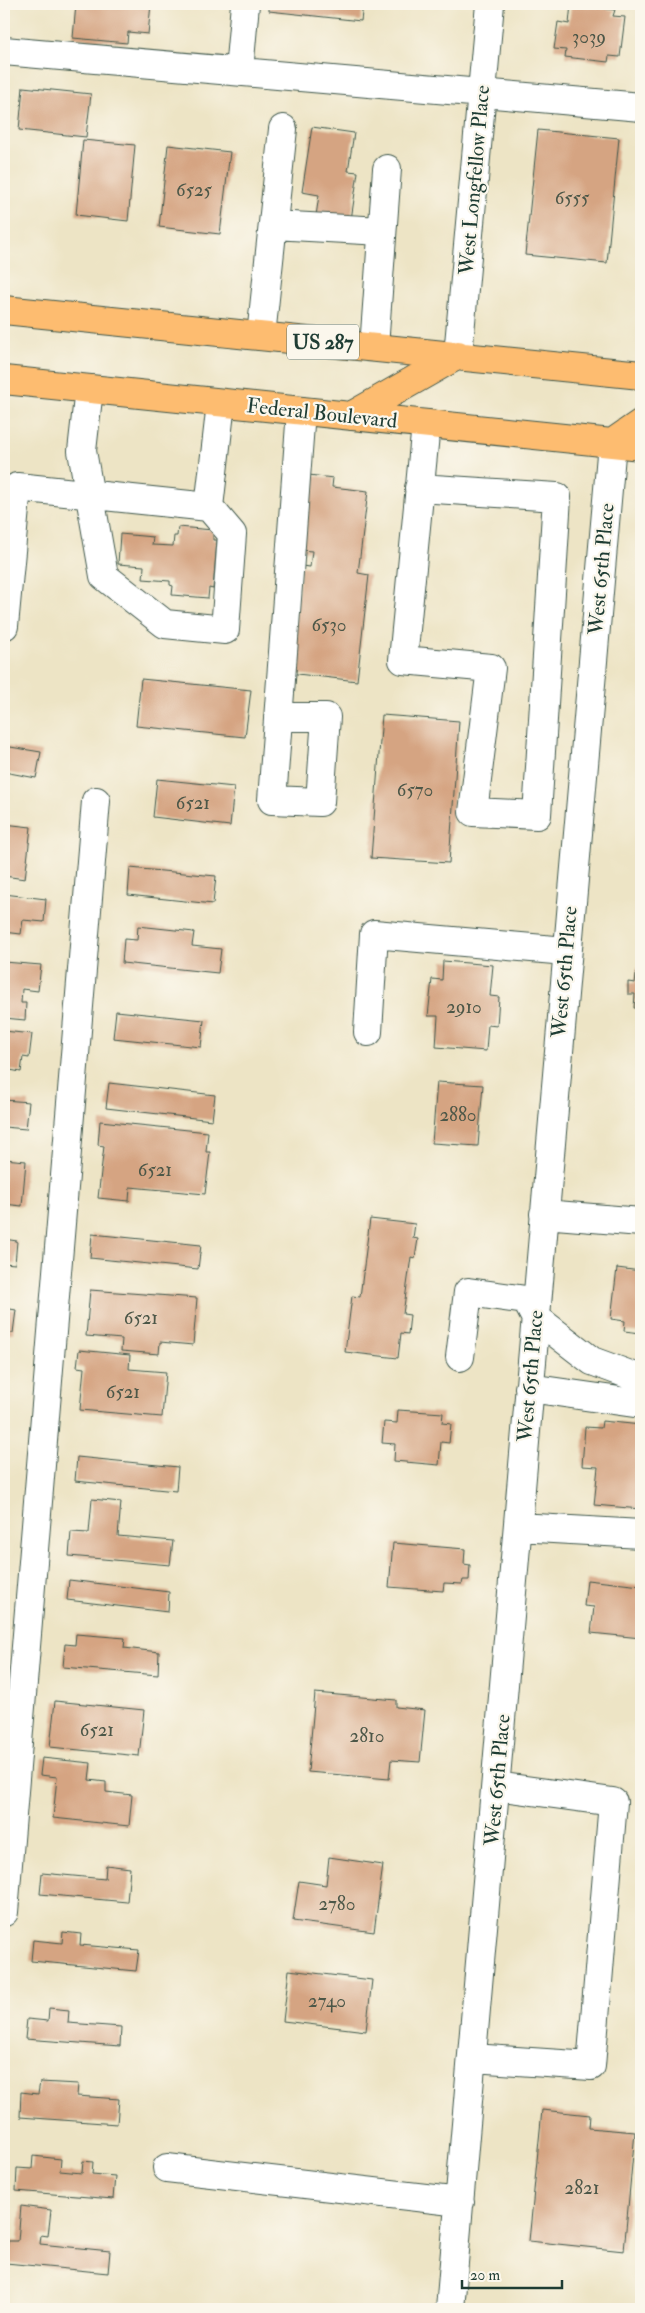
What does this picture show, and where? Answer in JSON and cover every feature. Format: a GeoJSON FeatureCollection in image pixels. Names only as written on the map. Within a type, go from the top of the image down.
{"type":"FeatureCollection","features":[{"type":"Feature","properties":{"kind":"main road","name":"US 287"},"geometry":{"type":"LineString","coordinates":[[4,310],[641,375]]}},
{"type":"Feature","properties":{"kind":"main road"},"geometry":{"type":"LineString","coordinates":[[352,416],[458,356]]}},
{"type":"Feature","properties":{"kind":"main road","name":"Federal Boulevard"},"geometry":{"type":"LineString","coordinates":[[4,380],[641,446]]}},
{"type":"Feature","properties":{"kind":"main road"},"geometry":{"type":"LineString","coordinates":[[612,443],[641,423]]}},
{"type":"Feature","properties":{"kind":"street"},"geometry":{"type":"LineString","coordinates":[[239,71],[246,4]]}},
{"type":"Feature","properties":{"kind":"street","name":"West Longfellow Place"},"geometry":{"type":"LineString","coordinates":[[458,356],[490,4]]}},
{"type":"Feature","properties":{"kind":"street"},"geometry":{"type":"LineString","coordinates":[[4,51],[641,107]]}},
{"type":"Feature","properties":{"kind":"street"},"geometry":{"type":"LineString","coordinates":[[261,336],[283,129]]}},
{"type":"Feature","properties":{"kind":"street"},"geometry":{"type":"LineString","coordinates":[[374,347],[387,168]]}},
{"type":"Feature","properties":{"kind":"street"},"geometry":{"type":"LineString","coordinates":[[273,225],[382,231]]}},
{"type":"Feature","properties":{"kind":"street"},"geometry":{"type":"LineString","coordinates":[[4,626],[17,487],[89,494],[209,507],[232,534],[224,630],[165,624],[104,576],[89,494],[82,451],[89,389]]}},
{"type":"Feature","properties":{"kind":"street"},"geometry":{"type":"LineString","coordinates":[[209,507],[221,403]]}},
{"type":"Feature","properties":{"kind":"street"},"geometry":{"type":"LineString","coordinates":[[278,717],[301,411]]}},
{"type":"Feature","properties":{"kind":"street"},"geometry":{"type":"LineString","coordinates":[[419,488],[557,497],[538,815],[473,812],[491,668],[403,660],[419,488],[426,424]]}},
{"type":"Feature","properties":{"kind":"street","name":"West 65th Place"},"geometry":{"type":"LineString","coordinates":[[450,2309],[473,2058],[566,951],[612,443]]}},
{"type":"Feature","properties":{"kind":"street"},"geometry":{"type":"LineString","coordinates":[[4,1912],[96,801]]}},
{"type":"Feature","properties":{"kind":"street"},"geometry":{"type":"LineString","coordinates":[[368,1032],[374,934],[566,951]]}},
{"type":"Feature","properties":{"kind":"street"},"geometry":{"type":"LineString","coordinates":[[544,1214],[641,1222]]}},
{"type":"Feature","properties":{"kind":"street"},"geometry":{"type":"LineString","coordinates":[[460,1357],[468,1292],[526,1300],[535,1317],[592,1361],[641,1378]]}},
{"type":"Feature","properties":{"kind":"street"},"geometry":{"type":"LineString","coordinates":[[529,1388],[641,1404]]}},
{"type":"Feature","properties":{"kind":"street"},"geometry":{"type":"LineString","coordinates":[[518,1527],[641,1534]]}},
{"type":"Feature","properties":{"kind":"street"},"geometry":{"type":"LineString","coordinates":[[473,2058],[591,2066],[592,2056],[613,1802],[496,1786]]}},
{"type":"Feature","properties":{"kind":"street"},"geometry":{"type":"LineString","coordinates":[[167,2168],[460,2202]]}},
{"type":"Feature","properties":{"kind":"building"},"geometry":{"type":"Polygon","coordinates":[[[76,4],[151,4],[148,34],[128,32],[127,43],[73,38],[76,4]]]}},
{"type":"Feature","properties":{"kind":"building"},"geometry":{"type":"Polygon","coordinates":[[[269,4],[363,4],[361,21],[269,11],[269,4]]]}},
{"type":"Feature","properties":{"kind":"building"},"geometry":{"type":"Polygon","coordinates":[[[571,4],[615,10],[613,16],[625,17],[620,57],[609,56],[608,62],[565,57],[566,50],[554,49],[558,22],[569,24],[571,4]]]}},
{"type":"Feature","properties":{"kind":"building"},"geometry":{"type":"Polygon","coordinates":[[[23,87],[91,94],[86,137],[19,130],[23,87]]]}},
{"type":"Feature","properties":{"kind":"building"},"geometry":{"type":"Polygon","coordinates":[[[312,127],[354,133],[348,171],[358,172],[351,220],[316,216],[319,195],[302,192],[312,127]]]}},
{"type":"Feature","properties":{"kind":"building"},"geometry":{"type":"Polygon","coordinates":[[[538,130],[619,138],[607,263],[525,255],[538,130]]]}},
{"type":"Feature","properties":{"kind":"building"},"geometry":{"type":"Polygon","coordinates":[[[83,140],[135,145],[128,221],[76,215],[83,140]]]}},
{"type":"Feature","properties":{"kind":"building"},"geometry":{"type":"Polygon","coordinates":[[[168,145],[230,152],[220,234],[159,227],[168,145]]]}},
{"type":"Feature","properties":{"kind":"building"},"geometry":{"type":"Polygon","coordinates":[[[309,475],[333,478],[332,487],[368,491],[358,573],[369,575],[357,681],[289,673],[301,566],[310,567],[312,551],[300,550],[309,475]]]}},
{"type":"Feature","properties":{"kind":"building"},"geometry":{"type":"Polygon","coordinates":[[[178,527],[213,530],[213,540],[217,540],[213,589],[209,588],[208,598],[172,595],[173,586],[170,585],[170,581],[143,579],[144,566],[118,564],[120,534],[153,537],[152,545],[173,546],[174,536],[177,536],[178,527]]]}},
{"type":"Feature","properties":{"kind":"building"},"geometry":{"type":"Polygon","coordinates":[[[141,679],[251,690],[245,737],[136,726],[141,679]]]}},
{"type":"Feature","properties":{"kind":"building"},"geometry":{"type":"Polygon","coordinates":[[[382,715],[459,721],[449,863],[371,858],[382,715]]]}},
{"type":"Feature","properties":{"kind":"building"},"geometry":{"type":"Polygon","coordinates":[[[4,746],[41,752],[36,778],[4,772],[4,746]]]}},
{"type":"Feature","properties":{"kind":"building"},"geometry":{"type":"Polygon","coordinates":[[[157,779],[234,787],[230,826],[153,817],[157,779]]]}},
{"type":"Feature","properties":{"kind":"building"},"geometry":{"type":"Polygon","coordinates":[[[4,824],[31,827],[25,879],[4,876],[4,824]]]}},
{"type":"Feature","properties":{"kind":"building"},"geometry":{"type":"Polygon","coordinates":[[[130,868],[216,876],[213,904],[128,895],[130,868]]]}},
{"type":"Feature","properties":{"kind":"building"},"geometry":{"type":"Polygon","coordinates":[[[4,894],[46,899],[44,922],[23,920],[21,934],[4,932],[4,894]]]}},
{"type":"Feature","properties":{"kind":"building"},"geometry":{"type":"Polygon","coordinates":[[[138,926],[194,932],[192,946],[221,949],[218,973],[122,963],[124,939],[137,940],[138,926]]]}},
{"type":"Feature","properties":{"kind":"building"},"geometry":{"type":"Polygon","coordinates":[[[443,961],[493,965],[490,996],[499,997],[497,1026],[488,1025],[486,1051],[436,1047],[438,1016],[428,1016],[432,979],[442,980],[443,961]]]}},
{"type":"Feature","properties":{"kind":"building"},"geometry":{"type":"Polygon","coordinates":[[[4,962],[41,965],[38,991],[22,989],[21,1003],[26,1003],[25,1020],[4,1018],[4,962]]]}},
{"type":"Feature","properties":{"kind":"building"},"geometry":{"type":"Polygon","coordinates":[[[637,968],[641,968],[641,1008],[634,1008],[635,994],[628,994],[628,982],[635,983],[637,968]]]}},
{"type":"Feature","properties":{"kind":"building"},"geometry":{"type":"Polygon","coordinates":[[[116,1011],[204,1020],[201,1047],[113,1038],[116,1011]]]}},
{"type":"Feature","properties":{"kind":"building"},"geometry":{"type":"Polygon","coordinates":[[[4,1031],[32,1034],[29,1058],[23,1057],[21,1072],[4,1069],[4,1031]]]}},
{"type":"Feature","properties":{"kind":"building"},"geometry":{"type":"Polygon","coordinates":[[[437,1082],[483,1085],[478,1146],[432,1143],[437,1082]]]}},
{"type":"Feature","properties":{"kind":"building"},"geometry":{"type":"Polygon","coordinates":[[[109,1083],[215,1095],[212,1120],[106,1108],[109,1083]]]}},
{"type":"Feature","properties":{"kind":"building"},"geometry":{"type":"Polygon","coordinates":[[[4,1100],[29,1102],[26,1129],[4,1127],[4,1100]]]}},
{"type":"Feature","properties":{"kind":"building"},"geometry":{"type":"Polygon","coordinates":[[[100,1121],[208,1132],[206,1152],[210,1152],[205,1194],[130,1187],[129,1201],[98,1198],[104,1146],[98,1145],[100,1121]]]}},
{"type":"Feature","properties":{"kind":"building"},"geometry":{"type":"Polygon","coordinates":[[[4,1159],[26,1161],[22,1206],[4,1204],[4,1159]]]}},
{"type":"Feature","properties":{"kind":"building"},"geometry":{"type":"Polygon","coordinates":[[[370,1219],[415,1224],[413,1238],[418,1239],[415,1258],[411,1257],[403,1314],[410,1315],[408,1334],[401,1333],[398,1358],[345,1352],[352,1296],[360,1297],[370,1219]]]}},
{"type":"Feature","properties":{"kind":"building"},"geometry":{"type":"Polygon","coordinates":[[[92,1234],[201,1245],[198,1269],[90,1258],[92,1234]]]}},
{"type":"Feature","properties":{"kind":"building"},"geometry":{"type":"Polygon","coordinates":[[[4,1239],[17,1241],[15,1264],[4,1263],[4,1239]]]}},
{"type":"Feature","properties":{"kind":"building"},"geometry":{"type":"Polygon","coordinates":[[[617,1268],[641,1271],[641,1333],[624,1331],[625,1321],[611,1319],[617,1268]]]}},
{"type":"Feature","properties":{"kind":"building"},"geometry":{"type":"Polygon","coordinates":[[[90,1290],[197,1298],[193,1345],[160,1342],[159,1354],[121,1351],[122,1339],[86,1336],[90,1290]]]}},
{"type":"Feature","properties":{"kind":"building"},"geometry":{"type":"Polygon","coordinates":[[[4,1308],[16,1310],[13,1333],[4,1333],[4,1308]]]}},
{"type":"Feature","properties":{"kind":"building"},"geometry":{"type":"Polygon","coordinates":[[[79,1350],[130,1355],[129,1369],[166,1372],[162,1417],[80,1410],[84,1368],[77,1367],[79,1350]]]}},
{"type":"Feature","properties":{"kind":"building"},"geometry":{"type":"Polygon","coordinates":[[[4,1369],[7,1369],[5,1388],[4,1388],[4,1369]]]}},
{"type":"Feature","properties":{"kind":"building"},"geometry":{"type":"Polygon","coordinates":[[[398,1410],[443,1413],[442,1423],[451,1424],[449,1443],[441,1442],[439,1465],[394,1461],[395,1444],[382,1443],[384,1422],[397,1423],[398,1410]]]}},
{"type":"Feature","properties":{"kind":"building"},"geometry":{"type":"Polygon","coordinates":[[[602,1421],[641,1425],[641,1509],[594,1505],[598,1467],[582,1466],[585,1427],[601,1428],[602,1421]]]}},
{"type":"Feature","properties":{"kind":"building"},"geometry":{"type":"Polygon","coordinates":[[[77,1457],[178,1467],[176,1491],[75,1481],[77,1457]]]}},
{"type":"Feature","properties":{"kind":"building"},"geometry":{"type":"Polygon","coordinates":[[[92,1499],[121,1502],[118,1536],[173,1541],[170,1565],[69,1556],[71,1532],[89,1533],[92,1499]]]}},
{"type":"Feature","properties":{"kind":"building"},"geometry":{"type":"Polygon","coordinates":[[[393,1543],[465,1549],[464,1564],[470,1565],[469,1580],[463,1580],[462,1584],[444,1583],[443,1591],[389,1587],[393,1543]]]}},
{"type":"Feature","properties":{"kind":"building"},"geometry":{"type":"Polygon","coordinates":[[[69,1580],[169,1592],[168,1612],[67,1600],[69,1580]]]}},
{"type":"Feature","properties":{"kind":"building"},"geometry":{"type":"Polygon","coordinates":[[[587,1580],[641,1586],[641,1638],[591,1633],[594,1607],[584,1606],[587,1580]]]}},
{"type":"Feature","properties":{"kind":"building"},"geometry":{"type":"Polygon","coordinates":[[[76,1634],[125,1638],[124,1648],[159,1652],[158,1675],[63,1667],[65,1644],[75,1645],[76,1634]]]}},
{"type":"Feature","properties":{"kind":"building"},"geometry":{"type":"Polygon","coordinates":[[[315,1693],[396,1700],[396,1707],[425,1710],[420,1762],[391,1760],[389,1779],[308,1772],[315,1693]]]}},
{"type":"Feature","properties":{"kind":"building"},"geometry":{"type":"Polygon","coordinates":[[[55,1701],[144,1710],[139,1756],[50,1747],[55,1701]]]}},
{"type":"Feature","properties":{"kind":"building"},"geometry":{"type":"Polygon","coordinates":[[[42,1758],[91,1763],[89,1780],[106,1782],[106,1792],[132,1795],[129,1826],[53,1818],[57,1777],[40,1775],[42,1758]]]}},
{"type":"Feature","properties":{"kind":"building"},"geometry":{"type":"Polygon","coordinates":[[[329,1857],[383,1865],[374,1932],[293,1921],[299,1881],[326,1885],[329,1857]]]}},
{"type":"Feature","properties":{"kind":"building"},"geometry":{"type":"Polygon","coordinates":[[[106,1865],[130,1868],[127,1902],[40,1894],[42,1873],[105,1879],[106,1865]]]}},
{"type":"Feature","properties":{"kind":"building"},"geometry":{"type":"Polygon","coordinates":[[[63,1932],[81,1934],[80,1945],[139,1950],[136,1971],[31,1961],[33,1940],[62,1943],[63,1932]]]}},
{"type":"Feature","properties":{"kind":"building"},"geometry":{"type":"Polygon","coordinates":[[[289,1970],[372,1980],[366,2031],[283,2021],[289,1970]]]}},
{"type":"Feature","properties":{"kind":"building"},"geometry":{"type":"Polygon","coordinates":[[[49,2008],[69,2010],[68,2023],[121,2027],[120,2046],[25,2039],[27,2019],[48,2021],[49,2008]]]}},
{"type":"Feature","properties":{"kind":"building"},"geometry":{"type":"Polygon","coordinates":[[[40,2082],[78,2084],[77,2096],[119,2099],[117,2124],[20,2117],[21,2092],[38,2094],[40,2082]]]}},
{"type":"Feature","properties":{"kind":"building"},"geometry":{"type":"Polygon","coordinates":[[[542,2110],[590,2115],[589,2128],[635,2132],[624,2251],[529,2241],[542,2110]]]}},
{"type":"Feature","properties":{"kind":"building"},"geometry":{"type":"Polygon","coordinates":[[[33,2156],[61,2159],[60,2171],[82,2173],[83,2161],[93,2162],[92,2174],[115,2176],[113,2199],[16,2191],[17,2168],[32,2169],[33,2156]]]}},
{"type":"Feature","properties":{"kind":"building"},"geometry":{"type":"Polygon","coordinates":[[[21,2206],[51,2210],[48,2236],[41,2235],[40,2244],[110,2251],[108,2273],[6,2263],[8,2241],[18,2241],[21,2206]]]}}]}
